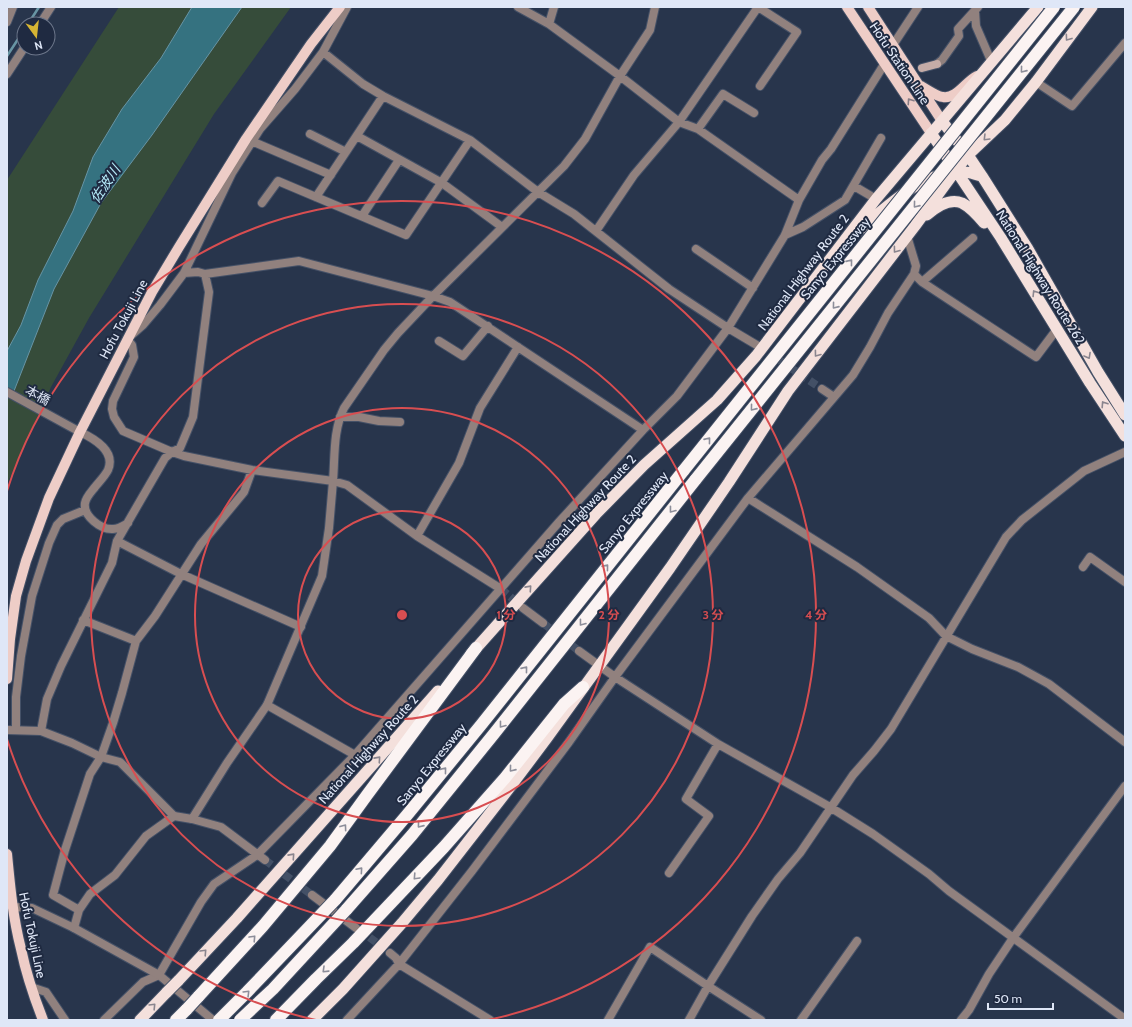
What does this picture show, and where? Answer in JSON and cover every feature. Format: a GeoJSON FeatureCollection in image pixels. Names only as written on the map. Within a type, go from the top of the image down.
{"type":"FeatureCollection","features":[{"type":"Feature","properties":{"kind":"highway","name":"National Highway Route 2"},"geometry":{"type":"LineString","coordinates":[[140,1020],[237,918],[596,514],[644,465],[717,400],[756,356],[876,199],[1038,7]]}},
{"type":"Feature","properties":{"kind":"highway","name":"Sanyo Expressway"},"geometry":{"type":"LineString","coordinates":[[219,1020],[335,900],[407,815],[476,731],[1054,7]]}},
{"type":"Feature","properties":{"kind":"highway"},"geometry":{"type":"LineString","coordinates":[[240,1020],[273,989],[346,910],[412,835],[1074,7]]}},
{"type":"Feature","properties":{"kind":"highway"},"geometry":{"type":"LineString","coordinates":[[312,1020],[343,989],[402,923],[438,880],[511,786],[670,568],[729,482],[788,391],[968,155],[1005,120],[1036,82],[1092,7]]}},
{"type":"Feature","properties":{"kind":"highway","name":"National Highway Route 262"},"geometry":{"type":"LineString","coordinates":[[942,121],[968,155],[1028,249],[1098,372],[1125,415]]}},
{"type":"Feature","properties":{"kind":"highway","name":"National Highway Route 262"},"geometry":{"type":"LineString","coordinates":[[931,133],[1001,238],[1090,383],[1125,436]]}},
{"type":"Feature","properties":{"kind":"highway"},"geometry":{"type":"LineString","coordinates":[[836,251],[888,205],[924,181],[946,173],[956,172],[964,172],[982,176]]}},
{"type":"Feature","properties":{"kind":"highway"},"geometry":{"type":"LineString","coordinates":[[915,226],[933,209],[941,205],[951,202],[962,203],[976,213],[990,230],[1001,238]]}},
{"type":"Feature","properties":{"kind":"highway"},"geometry":{"type":"LineString","coordinates":[[176,1020],[263,926],[330,846],[476,648]]}},
{"type":"Feature","properties":{"kind":"highway"},"geometry":{"type":"LineString","coordinates":[[276,1020],[353,943],[444,847],[505,778],[564,704],[583,687]]}},
{"type":"Feature","properties":{"kind":"main road","name":"Hofu Tokuji Line"},"geometry":{"type":"LineString","coordinates":[[7,679],[16,596],[26,561],[49,498],[80,432],[152,292],[219,181],[250,140],[312,44],[340,7]]}},
{"type":"Feature","properties":{"kind":"main road","name":"Hofu Station Line"},"geometry":{"type":"LineString","coordinates":[[847,7],[931,133]]}},
{"type":"Feature","properties":{"kind":"main road","name":"Hofu Station Line"},"geometry":{"type":"LineString","coordinates":[[868,7],[942,121]]}},
{"type":"Feature","properties":{"kind":"main road"},"geometry":{"type":"LineString","coordinates":[[922,68],[937,64]]}},
{"type":"Feature","properties":{"kind":"main road"},"geometry":{"type":"LineString","coordinates":[[919,85],[942,98],[948,97],[954,94],[972,78],[984,72]]}},
{"type":"Feature","properties":{"kind":"main road","name":"Hofu Tokuji Line"},"geometry":{"type":"LineString","coordinates":[[7,854],[10,908],[31,987],[43,1020]]}},
{"type":"Feature","properties":{"kind":"street"},"geometry":{"type":"LineString","coordinates":[[7,22],[13,7]]}},
{"type":"Feature","properties":{"kind":"street"},"geometry":{"type":"LineString","coordinates":[[45,16],[51,7]]}},
{"type":"Feature","properties":{"kind":"street"},"geometry":{"type":"LineString","coordinates":[[348,7],[323,52],[295,89],[250,140],[232,173],[184,273],[143,325],[127,339],[132,345],[134,357],[113,401],[112,409],[114,417],[122,430],[172,452],[252,470],[333,481],[347,485],[417,536],[501,589]]}},
{"type":"Feature","properties":{"kind":"street"},"geometry":{"type":"LineString","coordinates":[[518,7],[549,24],[620,76],[679,122],[698,129],[799,200]]}},
{"type":"Feature","properties":{"kind":"street"},"geometry":{"type":"LineString","coordinates":[[549,24],[554,7]]}},
{"type":"Feature","properties":{"kind":"street"},"geometry":{"type":"LineString","coordinates":[[192,819],[267,705],[322,576],[330,528],[336,436],[340,416],[344,408],[384,350],[398,333],[433,296],[564,166],[585,139],[620,76],[650,30],[655,7]]}},
{"type":"Feature","properties":{"kind":"street"},"geometry":{"type":"LineString","coordinates":[[596,231],[634,175],[679,122],[758,7],[796,32],[760,86]]}},
{"type":"Feature","properties":{"kind":"street"},"geometry":{"type":"LineString","coordinates":[[893,45],[918,7]]}},
{"type":"Feature","properties":{"kind":"street"},"geometry":{"type":"LineString","coordinates":[[977,9],[976,26],[992,63]]}},
{"type":"Feature","properties":{"kind":"street"},"geometry":{"type":"LineString","coordinates":[[937,64],[942,60],[959,36],[958,29],[977,9]]}},
{"type":"Feature","properties":{"kind":"street"},"geometry":{"type":"LineString","coordinates":[[1036,82],[1072,106],[1125,43]]}},
{"type":"Feature","properties":{"kind":"street"},"geometry":{"type":"LineString","coordinates":[[323,52],[363,84],[383,96],[470,140],[538,192],[574,214],[669,289],[760,347]]}},
{"type":"Feature","properties":{"kind":"street"},"geometry":{"type":"LineString","coordinates":[[7,74],[19,56]]}},
{"type":"Feature","properties":{"kind":"street"},"geometry":{"type":"LineString","coordinates":[[104,1020],[143,982],[159,976],[201,902],[214,884],[257,854],[355,755],[643,430],[678,396],[728,328],[753,288],[785,235],[799,200],[822,160],[885,63]]}},
{"type":"Feature","properties":{"kind":"street"},"geometry":{"type":"LineString","coordinates":[[913,75],[922,68]]}},
{"type":"Feature","properties":{"kind":"street"},"geometry":{"type":"LineString","coordinates":[[698,129],[723,94],[754,113]]}},
{"type":"Feature","properties":{"kind":"street"},"geometry":{"type":"LineString","coordinates":[[316,197],[383,96]]}},
{"type":"Feature","properties":{"kind":"street"},"geometry":{"type":"LineString","coordinates":[[310,134],[346,152]]}},
{"type":"Feature","properties":{"kind":"street"},"geometry":{"type":"LineString","coordinates":[[357,136],[442,182],[502,227]]}},
{"type":"Feature","properties":{"kind":"street"},"geometry":{"type":"LineString","coordinates":[[785,235],[803,227],[845,200],[881,138]]}},
{"type":"Feature","properties":{"kind":"street"},"geometry":{"type":"LineString","coordinates":[[250,140],[331,175]]}},
{"type":"Feature","properties":{"kind":"street"},"geometry":{"type":"LineString","coordinates":[[262,203],[278,181],[406,235],[470,140]]}},
{"type":"Feature","properties":{"kind":"street"},"geometry":{"type":"LineString","coordinates":[[362,216],[399,160]]}},
{"type":"Feature","properties":{"kind":"street"},"geometry":{"type":"LineString","coordinates":[[854,186],[876,199]]}},
{"type":"Feature","properties":{"kind":"street"},"geometry":{"type":"LineString","coordinates":[[347,1020],[399,964],[472,871],[569,742],[748,498],[853,375],[888,313],[914,274],[916,266],[907,236]]}},
{"type":"Feature","properties":{"kind":"street"},"geometry":{"type":"LineString","coordinates":[[922,282],[973,238]]}},
{"type":"Feature","properties":{"kind":"street"},"geometry":{"type":"LineString","coordinates":[[696,249],[753,288]]}},
{"type":"Feature","properties":{"kind":"street"},"geometry":{"type":"LineString","coordinates":[[184,273],[198,272],[205,274],[299,261],[433,296],[450,302],[488,326],[518,348],[643,430]]}},
{"type":"Feature","properties":{"kind":"street"},"geometry":{"type":"LineString","coordinates":[[40,731],[47,699],[61,666],[112,563],[117,542],[165,458],[180,448],[193,417],[209,292],[205,274]]}},
{"type":"Feature","properties":{"kind":"street"},"geometry":{"type":"LineString","coordinates":[[914,274],[922,282],[1036,357],[1058,329]]}},
{"type":"Feature","properties":{"kind":"street"},"geometry":{"type":"LineString","coordinates":[[439,341],[463,356],[488,326]]}},
{"type":"Feature","properties":{"kind":"street"},"geometry":{"type":"LineString","coordinates":[[417,536],[458,463],[480,408],[518,348]]}},
{"type":"Feature","properties":{"kind":"street"},"geometry":{"type":"LineString","coordinates":[[822,389],[834,397]]}},
{"type":"Feature","properties":{"kind":"street","name":"本橋"},"geometry":{"type":"LineString","coordinates":[[7,392],[93,438],[102,445],[110,462],[108,470],[85,502],[85,510]]}},
{"type":"Feature","properties":{"kind":"street"},"geometry":{"type":"LineString","coordinates":[[340,416],[400,422]]}},
{"type":"Feature","properties":{"kind":"street"},"geometry":{"type":"LineString","coordinates":[[688,1020],[752,916],[778,879],[800,853],[853,775],[891,729],[1006,537],[1022,520],[1084,471],[1125,452]]}},
{"type":"Feature","properties":{"kind":"street"},"geometry":{"type":"LineString","coordinates":[[79,910],[53,895],[65,850],[90,774],[102,756],[122,693],[136,641],[201,544],[244,492],[252,470]]}},
{"type":"Feature","properties":{"kind":"street"},"geometry":{"type":"LineString","coordinates":[[748,498],[857,567],[929,618],[946,636],[972,649],[1018,667],[1049,684],[1125,742]]}},
{"type":"Feature","properties":{"kind":"street"},"geometry":{"type":"LineString","coordinates":[[16,730],[16,697],[21,656],[32,596],[46,551],[57,525],[62,519],[85,510],[89,518],[97,524],[112,529],[128,523]]}},
{"type":"Feature","properties":{"kind":"street"},"geometry":{"type":"LineString","coordinates":[[117,542],[181,574],[301,627]]}},
{"type":"Feature","properties":{"kind":"street"},"geometry":{"type":"LineString","coordinates":[[1083,567],[1090,557],[1125,582]]}},
{"type":"Feature","properties":{"kind":"street"},"geometry":{"type":"LineString","coordinates":[[523,608],[543,623]]}},
{"type":"Feature","properties":{"kind":"street"},"geometry":{"type":"LineString","coordinates":[[84,620],[136,641]]}},
{"type":"Feature","properties":{"kind":"street"},"geometry":{"type":"LineString","coordinates":[[579,651],[615,678],[718,744],[830,807],[879,839],[1125,1019]]}},
{"type":"Feature","properties":{"kind":"street"},"geometry":{"type":"LineString","coordinates":[[267,705],[355,755]]}},
{"type":"Feature","properties":{"kind":"street"},"geometry":{"type":"LineString","coordinates":[[7,730],[40,731],[120,762],[174,816],[221,827],[265,860]]}},
{"type":"Feature","properties":{"kind":"street"},"geometry":{"type":"LineString","coordinates":[[669,873],[709,816],[686,799],[718,744]]}},
{"type":"Feature","properties":{"kind":"street"},"geometry":{"type":"LineString","coordinates":[[962,1020],[989,974],[1014,938],[1125,786]]}},
{"type":"Feature","properties":{"kind":"street"},"geometry":{"type":"LineString","coordinates":[[74,928],[79,910],[90,894],[115,875],[146,836],[174,816]]}},
{"type":"Feature","properties":{"kind":"street"},"geometry":{"type":"LineString","coordinates":[[312,895],[356,928]]}},
{"type":"Feature","properties":{"kind":"street"},"geometry":{"type":"LineString","coordinates":[[10,908],[32,908],[74,928],[159,976],[213,1020]]}},
{"type":"Feature","properties":{"kind":"street"},"geometry":{"type":"LineString","coordinates":[[800,1020],[857,941]]}},
{"type":"Feature","properties":{"kind":"street"},"geometry":{"type":"LineString","coordinates":[[608,1020],[650,947],[761,1020]]}},
{"type":"Feature","properties":{"kind":"street"},"geometry":{"type":"LineString","coordinates":[[390,953],[396,958],[399,964],[490,1020]]}},
{"type":"Feature","properties":{"kind":"street"},"geometry":{"type":"LineString","coordinates":[[31,987],[46,992],[65,1020]]}},
{"type":"Feature","properties":{"kind":"shaded area"},"geometry":{"type":"Polygon","coordinates":[[[119,7],[192,7],[161,58],[122,109],[93,157],[73,211],[38,280],[21,325],[7,351],[7,180],[119,7]]]}},
{"type":"Feature","properties":{"kind":"shaded area"},"geometry":{"type":"Polygon","coordinates":[[[242,7],[291,7],[214,114],[89,318],[51,387],[7,484],[7,400],[14,391],[54,289],[101,203],[152,135],[242,7]]]}},
{"type":"Feature","properties":{"kind":"water","name":"佐波川"},"geometry":{"type":"Polygon","coordinates":[[[192,7],[242,7],[152,135],[101,203],[54,289],[14,391],[7,399],[7,351],[21,325],[38,280],[73,211],[93,157],[122,109],[161,58],[192,7]]]}},
{"type":"Feature","properties":{"kind":"waterway"},"geometry":{"type":"LineString","coordinates":[[33,16],[39,7]]}},
{"type":"Feature","properties":{"kind":"waterway"},"geometry":{"type":"LineString","coordinates":[[7,56],[16,42]]}},
{"type":"Feature","properties":{"kind":"tunnel"},"geometry":{"type":"LineString","coordinates":[[760,347],[822,389]]}},
{"type":"Feature","properties":{"kind":"tunnel"},"geometry":{"type":"LineString","coordinates":[[501,589],[520,605]]}},
{"type":"Feature","properties":{"kind":"tunnel"},"geometry":{"type":"LineString","coordinates":[[543,623],[579,651]]}},
{"type":"Feature","properties":{"kind":"tunnel"},"geometry":{"type":"LineString","coordinates":[[265,860],[312,895]]}},
{"type":"Feature","properties":{"kind":"tunnel"},"geometry":{"type":"LineString","coordinates":[[360,930],[390,953]]}}]}
